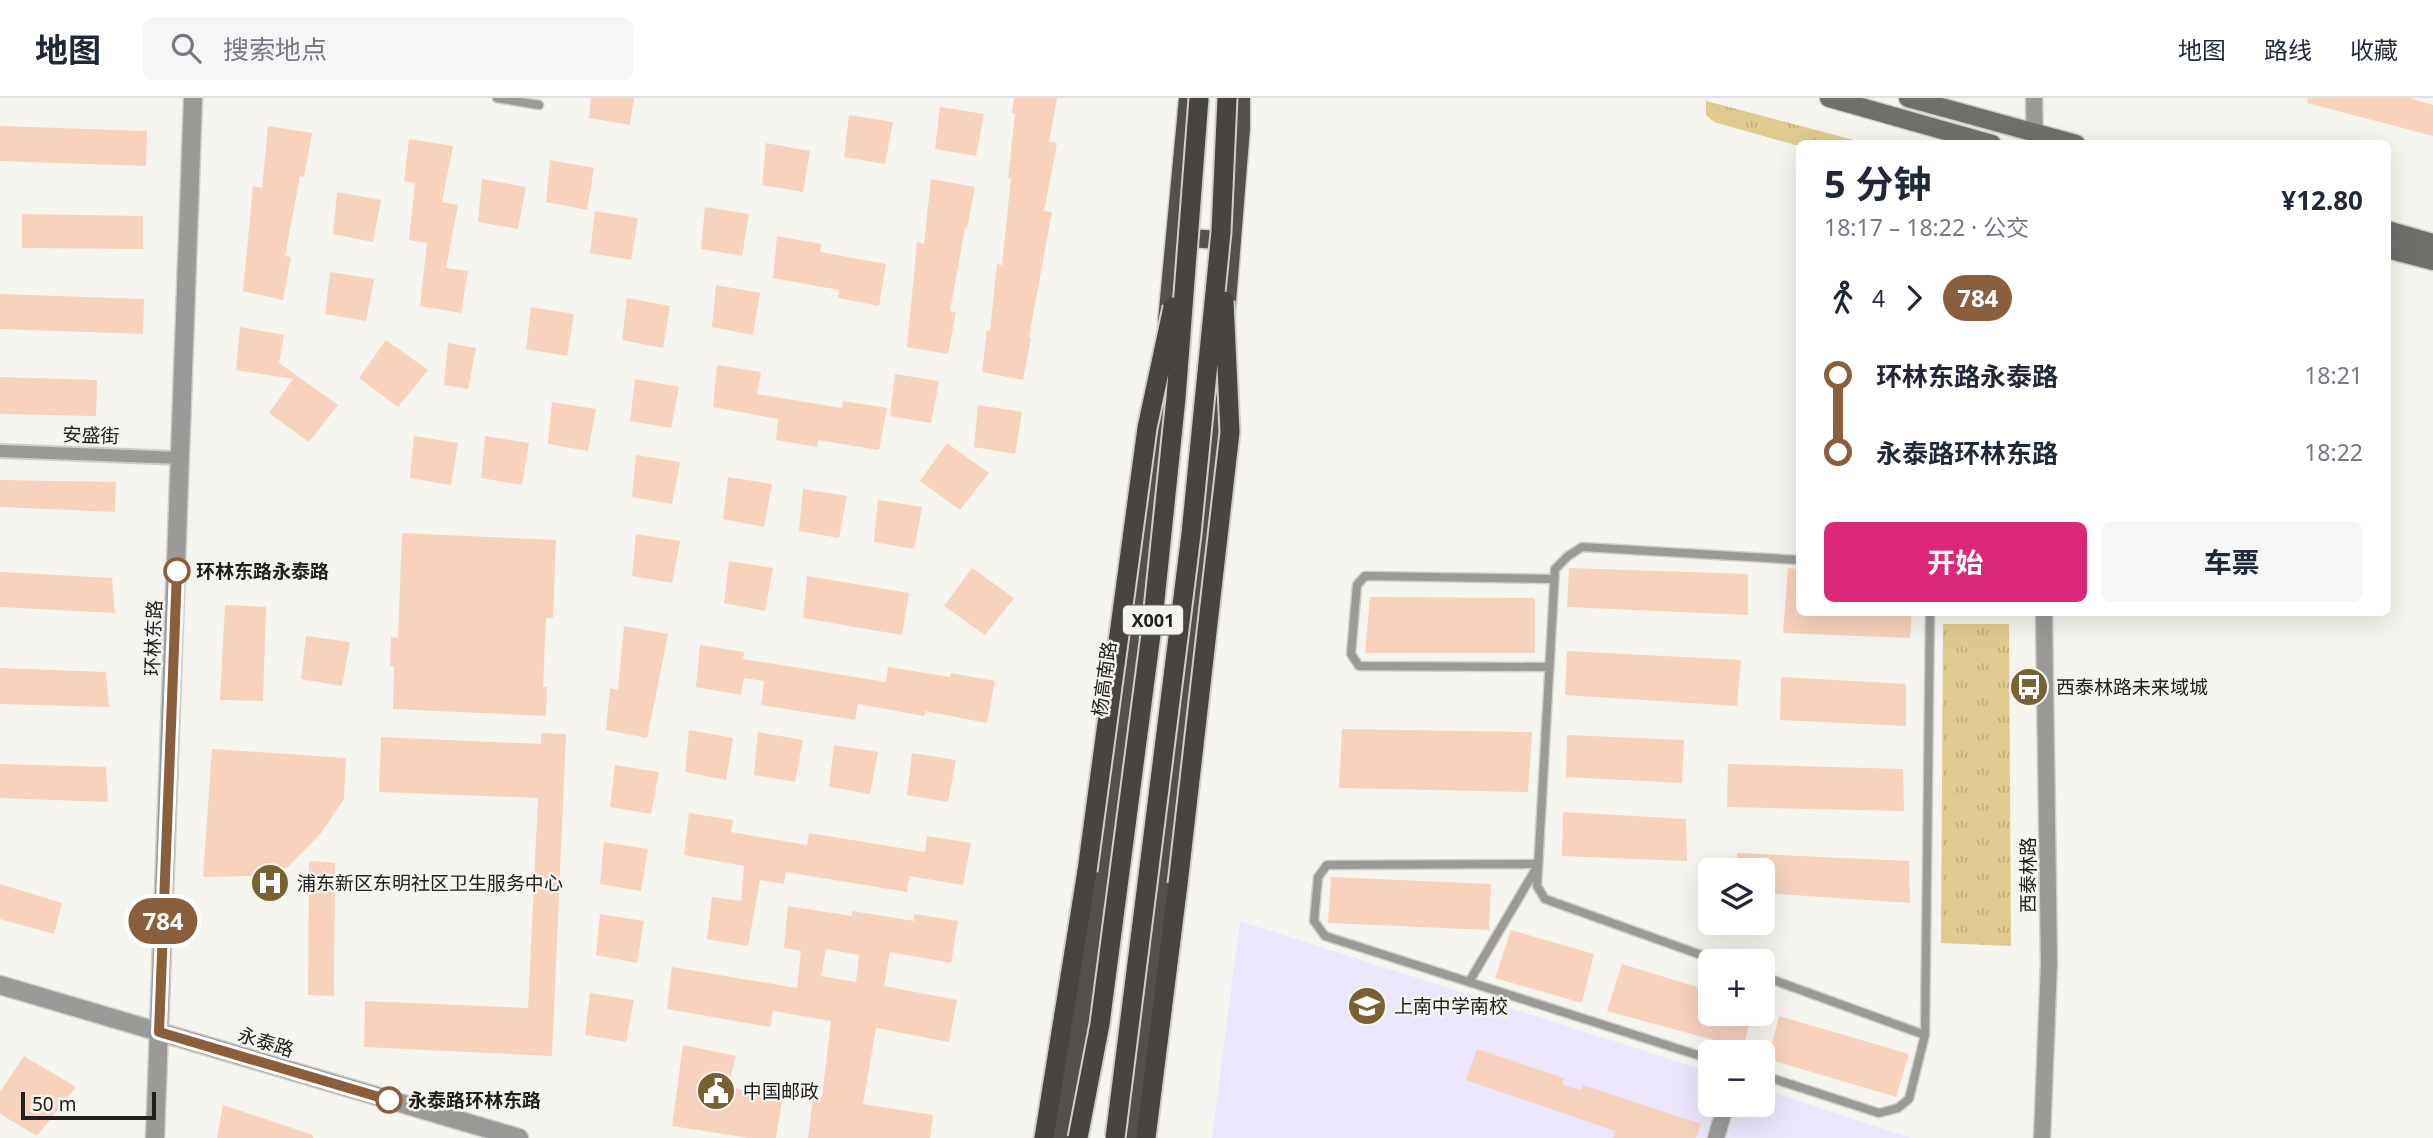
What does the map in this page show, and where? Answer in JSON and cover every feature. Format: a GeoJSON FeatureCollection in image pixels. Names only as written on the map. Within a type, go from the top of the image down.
{"type":"FeatureCollection","features":[{"type":"Feature","properties":{"kind":"highway","name":"杨高南路"},"geometry":{"type":"LineString","coordinates":[[1078,1138],[1100,1024],[1153,619],[1176,398],[1183,234],[1199,98]]}},
{"type":"Feature","properties":{"kind":"highway","name":"X001"},"geometry":{"type":"LineString","coordinates":[[1115,1138],[1226,236],[1227,98]]}},
{"type":"Feature","properties":{"kind":"highway"},"geometry":{"type":"LineString","coordinates":[[1044,1138],[1068,998],[1147,428],[1183,234]]}},
{"type":"Feature","properties":{"kind":"highway"},"geometry":{"type":"LineString","coordinates":[[1146,1138],[1230,432],[1226,236]]}},
{"type":"Feature","properties":{"kind":"main road","name":"杨高南路"},"geometry":{"type":"LineString","coordinates":[[1062,1138],[1080,1028],[1183,234],[1188,98]]}},
{"type":"Feature","properties":{"kind":"main road","name":"X001"},"geometry":{"type":"LineString","coordinates":[[1132,1138],[1212,485],[1226,236],[1241,98]]}},
{"type":"Feature","properties":{"kind":"main road"},"geometry":{"type":"LineString","coordinates":[[1829,98],[1978,140]]}},
{"type":"Feature","properties":{"kind":"main road"},"geometry":{"type":"LineString","coordinates":[[1908,98],[2035,138]]}},
{"type":"Feature","properties":{"kind":"main road"},"geometry":{"type":"LineString","coordinates":[[2391,231],[2433,243]]}},
{"type":"Feature","properties":{"kind":"main road"},"geometry":{"type":"LineString","coordinates":[[1183,234],[1226,236]]}},
{"type":"Feature","properties":{"kind":"main road"},"geometry":{"type":"LineString","coordinates":[[2391,250],[2433,261]]}},
{"type":"Feature","properties":{"kind":"main road"},"geometry":{"type":"LineString","coordinates":[[1057,1063],[1080,1028]]}},
{"type":"Feature","properties":{"kind":"street","name":"环林东路"},"geometry":{"type":"LineString","coordinates":[[155,1138],[193,98]]}},
{"type":"Feature","properties":{"kind":"street"},"geometry":{"type":"LineString","coordinates":[[2034,98],[2035,138]]}},
{"type":"Feature","properties":{"kind":"street","name":"安盛街"},"geometry":{"type":"LineString","coordinates":[[0,451],[180,458]]}},
{"type":"Feature","properties":{"kind":"street","name":"西泰林路"},"geometry":{"type":"LineString","coordinates":[[2042,1138],[2049,964],[2045,616]]}},
{"type":"Feature","properties":{"kind":"street","name":"永泰路"},"geometry":{"type":"LineString","coordinates":[[0,985],[519,1138]]}},
{"type":"Feature","properties":{"kind":"street"},"geometry":{"type":"LineString","coordinates":[[1716,1138],[1722,1117]]}},
{"type":"Feature","properties":{"kind":"lane"},"geometry":{"type":"LineString","coordinates":[[497,98],[539,105]]}},
{"type":"Feature","properties":{"kind":"lane"},"geometry":{"type":"LineString","coordinates":[[1698,954],[1545,899],[1537,886],[1555,569],[1582,547],[1796,560]]}},
{"type":"Feature","properties":{"kind":"lane"},"geometry":{"type":"LineString","coordinates":[[1549,667],[1359,666],[1351,654],[1357,585],[1365,576],[1554,579]]}},
{"type":"Feature","properties":{"kind":"lane"},"geometry":{"type":"LineString","coordinates":[[1775,1079],[1879,1112],[1898,1108],[1909,1099],[1925,1035],[1930,616]]}},
{"type":"Feature","properties":{"kind":"lane"},"geometry":{"type":"LineString","coordinates":[[1538,864],[1327,864],[1318,877],[1314,921],[1325,936],[1698,1055]]}},
{"type":"Feature","properties":{"kind":"lane"},"geometry":{"type":"LineString","coordinates":[[1469,982],[1538,864]]}},
{"type":"Feature","properties":{"kind":"lane"},"geometry":{"type":"LineString","coordinates":[[1775,981],[1925,1035]]}},
{"type":"Feature","properties":{"kind":"shaded area","name":"上南中学南校"},"geometry":{"type":"Polygon","coordinates":[[[1240,921],[1698,1068],[1698,1117],[1775,1117],[1775,1093],[1912,1138],[1212,1138],[1240,921]]]}},
{"type":"Feature","properties":{"kind":"green space"},"geometry":{"type":"Polygon","coordinates":[[[1706,101],[1854,140],[1796,140],[1796,145],[1714,122],[1706,115],[1706,101]]]}},
{"type":"Feature","properties":{"kind":"green space"},"geometry":{"type":"Polygon","coordinates":[[[1943,624],[2009,624],[2011,946],[1941,943],[1943,624]]]}},
{"type":"Feature","properties":{"kind":"building"},"geometry":{"type":"Polygon","coordinates":[[[591,98],[634,98],[630,125],[589,118],[591,98]]]}},
{"type":"Feature","properties":{"kind":"building"},"geometry":{"type":"Polygon","coordinates":[[[1014,98],[1057,98],[1049,142],[1057,143],[1044,211],[1052,212],[1023,380],[982,372],[987,330],[990,331],[997,264],[1002,265],[1011,178],[1008,178],[1015,114],[1012,113],[1014,98]]]}},
{"type":"Feature","properties":{"kind":"building"},"geometry":{"type":"Polygon","coordinates":[[[2308,98],[2409,98],[2433,105],[2433,136],[2307,103],[2308,98]]]}},
{"type":"Feature","properties":{"kind":"building"},"geometry":{"type":"Polygon","coordinates":[[[940,107],[984,114],[976,156],[935,149],[940,107]]]}},
{"type":"Feature","properties":{"kind":"building"},"geometry":{"type":"Polygon","coordinates":[[[849,115],[893,122],[885,164],[844,157],[849,115]]]}},
{"type":"Feature","properties":{"kind":"building"},"geometry":{"type":"Polygon","coordinates":[[[0,126],[147,131],[146,166],[0,161],[0,126]]]}},
{"type":"Feature","properties":{"kind":"building"},"geometry":{"type":"Polygon","coordinates":[[[268,126],[312,133],[304,177],[300,176],[285,256],[291,257],[283,300],[243,291],[253,186],[262,188],[268,126]]]}},
{"type":"Feature","properties":{"kind":"building"},"geometry":{"type":"Polygon","coordinates":[[[409,139],[453,146],[442,202],[458,205],[446,268],[468,271],[461,313],[420,306],[427,243],[409,240],[415,183],[404,181],[409,139]]]}},
{"type":"Feature","properties":{"kind":"building"},"geometry":{"type":"Polygon","coordinates":[[[766,143],[810,151],[803,192],[762,185],[766,143]]]}},
{"type":"Feature","properties":{"kind":"building"},"geometry":{"type":"Polygon","coordinates":[[[550,160],[594,168],[587,210],[546,202],[550,160]]]}},
{"type":"Feature","properties":{"kind":"building"},"geometry":{"type":"Polygon","coordinates":[[[482,179],[526,187],[518,229],[478,222],[482,179]]]}},
{"type":"Feature","properties":{"kind":"building"},"geometry":{"type":"Polygon","coordinates":[[[931,179],[975,187],[950,311],[956,312],[948,354],[907,347],[917,242],[924,244],[931,179]]]}},
{"type":"Feature","properties":{"kind":"building"},"geometry":{"type":"Polygon","coordinates":[[[337,192],[381,200],[373,242],[333,234],[337,192]]]}},
{"type":"Feature","properties":{"kind":"building"},"geometry":{"type":"Polygon","coordinates":[[[705,207],[749,214],[742,256],[701,249],[705,207]]]}},
{"type":"Feature","properties":{"kind":"building"},"geometry":{"type":"Polygon","coordinates":[[[595,211],[638,218],[631,260],[590,253],[595,211]]]}},
{"type":"Feature","properties":{"kind":"building"},"geometry":{"type":"Polygon","coordinates":[[[22,214],[143,216],[143,249],[22,248],[22,214]]]}},
{"type":"Feature","properties":{"kind":"building"},"geometry":{"type":"Polygon","coordinates":[[[777,236],[821,244],[820,252],[886,264],[879,306],[838,298],[839,290],[773,278],[777,236]]]}},
{"type":"Feature","properties":{"kind":"building"},"geometry":{"type":"Polygon","coordinates":[[[330,272],[374,279],[366,321],[325,314],[330,272]]]}},
{"type":"Feature","properties":{"kind":"building"},"geometry":{"type":"Polygon","coordinates":[[[716,285],[760,293],[753,335],[712,327],[716,285]]]}},
{"type":"Feature","properties":{"kind":"building"},"geometry":{"type":"Polygon","coordinates":[[[0,294],[144,299],[143,334],[0,329],[0,294]]]}},
{"type":"Feature","properties":{"kind":"building"},"geometry":{"type":"Polygon","coordinates":[[[627,298],[670,306],[663,348],[622,340],[627,298]]]}},
{"type":"Feature","properties":{"kind":"building"},"geometry":{"type":"Polygon","coordinates":[[[531,307],[574,314],[567,356],[526,349],[531,307]]]}},
{"type":"Feature","properties":{"kind":"building"},"geometry":{"type":"Polygon","coordinates":[[[240,327],[284,335],[279,363],[338,405],[309,442],[269,413],[293,379],[236,370],[240,327]]]}},
{"type":"Feature","properties":{"kind":"building"},"geometry":{"type":"Polygon","coordinates":[[[386,340],[428,370],[398,407],[359,378],[386,340]]]}},
{"type":"Feature","properties":{"kind":"building"},"geometry":{"type":"Polygon","coordinates":[[[448,343],[476,348],[468,389],[444,385],[448,343]]]}},
{"type":"Feature","properties":{"kind":"building"},"geometry":{"type":"Polygon","coordinates":[[[717,365],[761,372],[757,394],[842,408],[843,401],[887,408],[879,450],[818,440],[817,447],[776,440],[778,419],[713,407],[717,365]]]}},
{"type":"Feature","properties":{"kind":"building"},"geometry":{"type":"Polygon","coordinates":[[[895,374],[939,381],[931,423],[890,416],[895,374]]]}},
{"type":"Feature","properties":{"kind":"building"},"geometry":{"type":"Polygon","coordinates":[[[0,377],[97,380],[96,416],[0,414],[0,377]]]}},
{"type":"Feature","properties":{"kind":"building"},"geometry":{"type":"Polygon","coordinates":[[[635,379],[679,387],[671,428],[630,421],[635,379]]]}},
{"type":"Feature","properties":{"kind":"building"},"geometry":{"type":"Polygon","coordinates":[[[552,402],[596,409],[588,451],[548,444],[552,402]]]}},
{"type":"Feature","properties":{"kind":"building"},"geometry":{"type":"Polygon","coordinates":[[[978,405],[1022,412],[1015,454],[974,447],[978,405]]]}},
{"type":"Feature","properties":{"kind":"building"},"geometry":{"type":"Polygon","coordinates":[[[414,436],[458,443],[451,485],[410,478],[414,436]]]}},
{"type":"Feature","properties":{"kind":"building"},"geometry":{"type":"Polygon","coordinates":[[[485,436],[529,443],[522,485],[481,478],[485,436]]]}},
{"type":"Feature","properties":{"kind":"building"},"geometry":{"type":"Polygon","coordinates":[[[947,443],[989,473],[960,510],[920,481],[947,443]]]}},
{"type":"Feature","properties":{"kind":"building"},"geometry":{"type":"Polygon","coordinates":[[[636,455],[680,462],[672,504],[632,497],[636,455]]]}},
{"type":"Feature","properties":{"kind":"building"},"geometry":{"type":"Polygon","coordinates":[[[728,477],[772,484],[764,527],[723,519],[728,477]]]}},
{"type":"Feature","properties":{"kind":"building"},"geometry":{"type":"Polygon","coordinates":[[[0,480],[116,482],[115,512],[0,507],[0,480]]]}},
{"type":"Feature","properties":{"kind":"building"},"geometry":{"type":"Polygon","coordinates":[[[803,489],[847,496],[839,538],[799,531],[803,489]]]}},
{"type":"Feature","properties":{"kind":"building"},"geometry":{"type":"Polygon","coordinates":[[[878,500],[922,507],[914,549],[874,542],[878,500]]]}},
{"type":"Feature","properties":{"kind":"building"},"geometry":{"type":"Polygon","coordinates":[[[402,533],[556,540],[553,618],[546,618],[543,687],[547,687],[546,716],[393,709],[394,667],[390,666],[391,637],[398,638],[402,533]]]}},
{"type":"Feature","properties":{"kind":"building"},"geometry":{"type":"Polygon","coordinates":[[[636,534],[680,541],[672,583],[632,576],[636,534]]]}},
{"type":"Feature","properties":{"kind":"building"},"geometry":{"type":"Polygon","coordinates":[[[729,561],[773,568],[765,611],[724,603],[729,561]]]}},
{"type":"Feature","properties":{"kind":"building"},"geometry":{"type":"Polygon","coordinates":[[[972,568],[1014,598],[985,635],[944,606],[972,568]]]}},
{"type":"Feature","properties":{"kind":"building"},"geometry":{"type":"Polygon","coordinates":[[[1569,568],[1748,574],[1748,615],[1567,607],[1569,568]]]}},
{"type":"Feature","properties":{"kind":"building"},"geometry":{"type":"Polygon","coordinates":[[[1788,568],[1796,569],[1796,616],[1912,616],[1910,638],[1783,633],[1788,568]]]}},
{"type":"Feature","properties":{"kind":"building"},"geometry":{"type":"Polygon","coordinates":[[[0,572],[112,578],[115,613],[0,607],[0,572]]]}},
{"type":"Feature","properties":{"kind":"building"},"geometry":{"type":"Polygon","coordinates":[[[807,576],[909,593],[902,635],[803,618],[807,576]]]}},
{"type":"Feature","properties":{"kind":"building"},"geometry":{"type":"Polygon","coordinates":[[[1370,597],[1535,598],[1535,653],[1365,653],[1370,597]]]}},
{"type":"Feature","properties":{"kind":"building"},"geometry":{"type":"Polygon","coordinates":[[[225,605],[266,607],[263,701],[220,700],[225,605]]]}},
{"type":"Feature","properties":{"kind":"building"},"geometry":{"type":"Polygon","coordinates":[[[624,626],[668,634],[647,738],[606,730],[610,688],[618,690],[624,626]]]}},
{"type":"Feature","properties":{"kind":"building"},"geometry":{"type":"Polygon","coordinates":[[[306,636],[350,642],[342,686],[301,679],[306,636]]]}},
{"type":"Feature","properties":{"kind":"building"},"geometry":{"type":"Polygon","coordinates":[[[700,645],[744,652],[743,659],[886,682],[888,667],[950,677],[951,673],[995,681],[987,723],[925,711],[924,716],[858,704],[855,720],[761,705],[764,681],[744,678],[741,695],[696,687],[700,645]]]}},
{"type":"Feature","properties":{"kind":"building"},"geometry":{"type":"Polygon","coordinates":[[[1567,651],[1741,660],[1737,706],[1565,695],[1567,651]]]}},
{"type":"Feature","properties":{"kind":"building"},"geometry":{"type":"Polygon","coordinates":[[[0,668],[106,672],[109,707],[0,704],[0,668]]]}},
{"type":"Feature","properties":{"kind":"building"},"geometry":{"type":"Polygon","coordinates":[[[1781,677],[1906,684],[1906,726],[1780,720],[1781,677]]]}},
{"type":"Feature","properties":{"kind":"building"},"geometry":{"type":"Polygon","coordinates":[[[1342,729],[1532,732],[1528,792],[1339,788],[1342,729]]]}},
{"type":"Feature","properties":{"kind":"building"},"geometry":{"type":"Polygon","coordinates":[[[689,730],[733,738],[726,780],[685,772],[689,730]]]}},
{"type":"Feature","properties":{"kind":"building"},"geometry":{"type":"Polygon","coordinates":[[[758,732],[803,740],[795,782],[754,775],[758,732]]]}},
{"type":"Feature","properties":{"kind":"building"},"geometry":{"type":"Polygon","coordinates":[[[541,733],[566,734],[552,1056],[364,1047],[365,1001],[528,1008],[538,798],[379,792],[381,737],[541,744],[541,733]]]}},
{"type":"Feature","properties":{"kind":"building"},"geometry":{"type":"Polygon","coordinates":[[[1567,735],[1684,740],[1682,783],[1566,777],[1567,735]]]}},
{"type":"Feature","properties":{"kind":"building"},"geometry":{"type":"Polygon","coordinates":[[[834,745],[878,752],[870,794],[829,787],[834,745]]]}},
{"type":"Feature","properties":{"kind":"building"},"geometry":{"type":"Polygon","coordinates":[[[212,749],[346,758],[344,799],[321,833],[288,867],[261,876],[203,877],[212,749]]]}},
{"type":"Feature","properties":{"kind":"building"},"geometry":{"type":"Polygon","coordinates":[[[912,753],[956,760],[948,802],[907,795],[912,753]]]}},
{"type":"Feature","properties":{"kind":"building"},"geometry":{"type":"Polygon","coordinates":[[[0,764],[106,767],[108,802],[0,798],[0,764]]]}},
{"type":"Feature","properties":{"kind":"building"},"geometry":{"type":"Polygon","coordinates":[[[1728,764],[1903,769],[1904,811],[1727,807],[1728,764]]]}},
{"type":"Feature","properties":{"kind":"building"},"geometry":{"type":"Polygon","coordinates":[[[615,765],[659,772],[651,814],[610,807],[615,765]]]}},
{"type":"Feature","properties":{"kind":"building"},"geometry":{"type":"Polygon","coordinates":[[[1563,812],[1686,819],[1687,861],[1562,856],[1563,812]]]}},
{"type":"Feature","properties":{"kind":"building"},"geometry":{"type":"Polygon","coordinates":[[[689,813],[733,820],[731,832],[807,845],[809,833],[925,852],[927,836],[971,843],[963,885],[909,876],[907,892],[786,872],[784,884],[760,880],[748,946],[707,939],[712,897],[741,901],[744,866],[684,855],[689,813]]]}},
{"type":"Feature","properties":{"kind":"building"},"geometry":{"type":"Polygon","coordinates":[[[604,842],[648,849],[641,891],[600,884],[604,842]]]}},
{"type":"Feature","properties":{"kind":"building"},"geometry":{"type":"Polygon","coordinates":[[[1737,853],[1909,861],[1910,903],[1775,894],[1775,858],[1737,858],[1737,853]]]}},
{"type":"Feature","properties":{"kind":"building"},"geometry":{"type":"Polygon","coordinates":[[[309,861],[335,863],[334,996],[308,995],[309,861]]]}},
{"type":"Feature","properties":{"kind":"building"},"geometry":{"type":"Polygon","coordinates":[[[1331,877],[1491,884],[1489,930],[1328,923],[1331,877]]]}},
{"type":"Feature","properties":{"kind":"building"},"geometry":{"type":"Polygon","coordinates":[[[0,884],[62,903],[54,934],[0,919],[0,884]]]}},
{"type":"Feature","properties":{"kind":"building"},"geometry":{"type":"Polygon","coordinates":[[[788,906],[852,916],[852,911],[914,921],[914,914],[958,921],[951,963],[890,952],[884,986],[957,1000],[949,1042],[876,1028],[863,1104],[933,1115],[930,1138],[808,1138],[813,1096],[822,1097],[831,1021],[773,1011],[770,1027],[667,1009],[672,967],[797,988],[801,951],[784,948],[788,906]],[[826,949],[821,976],[856,982],[859,955],[826,949]]]}},
{"type":"Feature","properties":{"kind":"building"},"geometry":{"type":"Polygon","coordinates":[[[600,914],[644,921],[637,963],[596,955],[600,914]]]}},
{"type":"Feature","properties":{"kind":"building"},"geometry":{"type":"Polygon","coordinates":[[[1511,930],[1594,954],[1582,1003],[1495,978],[1511,930]]]}},
{"type":"Feature","properties":{"kind":"building"},"geometry":{"type":"Polygon","coordinates":[[[1622,964],[1698,987],[1698,1026],[1749,1026],[1745,1040],[1714,1040],[1607,1011],[1622,964]]]}},
{"type":"Feature","properties":{"kind":"building"},"geometry":{"type":"Polygon","coordinates":[[[590,993],[634,1000],[626,1042],[585,1035],[590,993]]]}},
{"type":"Feature","properties":{"kind":"building"},"geometry":{"type":"Polygon","coordinates":[[[1779,1016],[1909,1054],[1896,1097],[1775,1061],[1775,1040],[1773,1040],[1779,1016]]]}},
{"type":"Feature","properties":{"kind":"building","name":"中国邮政"},"geometry":{"type":"Polygon","coordinates":[[[683,1045],[736,1056],[728,1087],[783,1096],[776,1138],[749,1138],[672,1126],[683,1045]]]}},
{"type":"Feature","properties":{"kind":"building"},"geometry":{"type":"Polygon","coordinates":[[[1477,1049],[1564,1078],[1562,1085],[1581,1090],[1583,1085],[1701,1124],[1696,1138],[1613,1138],[1615,1131],[1466,1080],[1477,1049]]]}},
{"type":"Feature","properties":{"kind":"building"},"geometry":{"type":"Polygon","coordinates":[[[24,1056],[76,1087],[37,1136],[0,1114],[0,1092],[24,1056]]]}},
{"type":"Feature","properties":{"kind":"building"},"geometry":{"type":"Polygon","coordinates":[[[223,1105],[313,1135],[313,1138],[217,1138],[223,1105]]]}},
{"type":"Feature","properties":{"kind":"bus line","name":"784"},"geometry":{"type":"LineString","coordinates":[[177,571],[159,1032],[389,1100]]}},
{"type":"Feature","properties":{"kind":"place","name":"环林东路永泰路"},"geometry":{"type":"Point","coordinates":[177,571]}},
{"type":"Feature","properties":{"kind":"place","name":"西泰林路未来域城"},"geometry":{"type":"Point","coordinates":[2029,687]}},
{"type":"Feature","properties":{"kind":"place","name":"浦东新区东明社区卫生服务中心"},"geometry":{"type":"Point","coordinates":[270,883]}},
{"type":"Feature","properties":{"kind":"place","name":"上南中学南校"},"geometry":{"type":"Point","coordinates":[1367,1006]}},
{"type":"Feature","properties":{"kind":"place","name":"中国邮政"},"geometry":{"type":"Point","coordinates":[716,1091]}},
{"type":"Feature","properties":{"kind":"place","name":"永泰路环林东路"},"geometry":{"type":"Point","coordinates":[389,1100]}}]}
